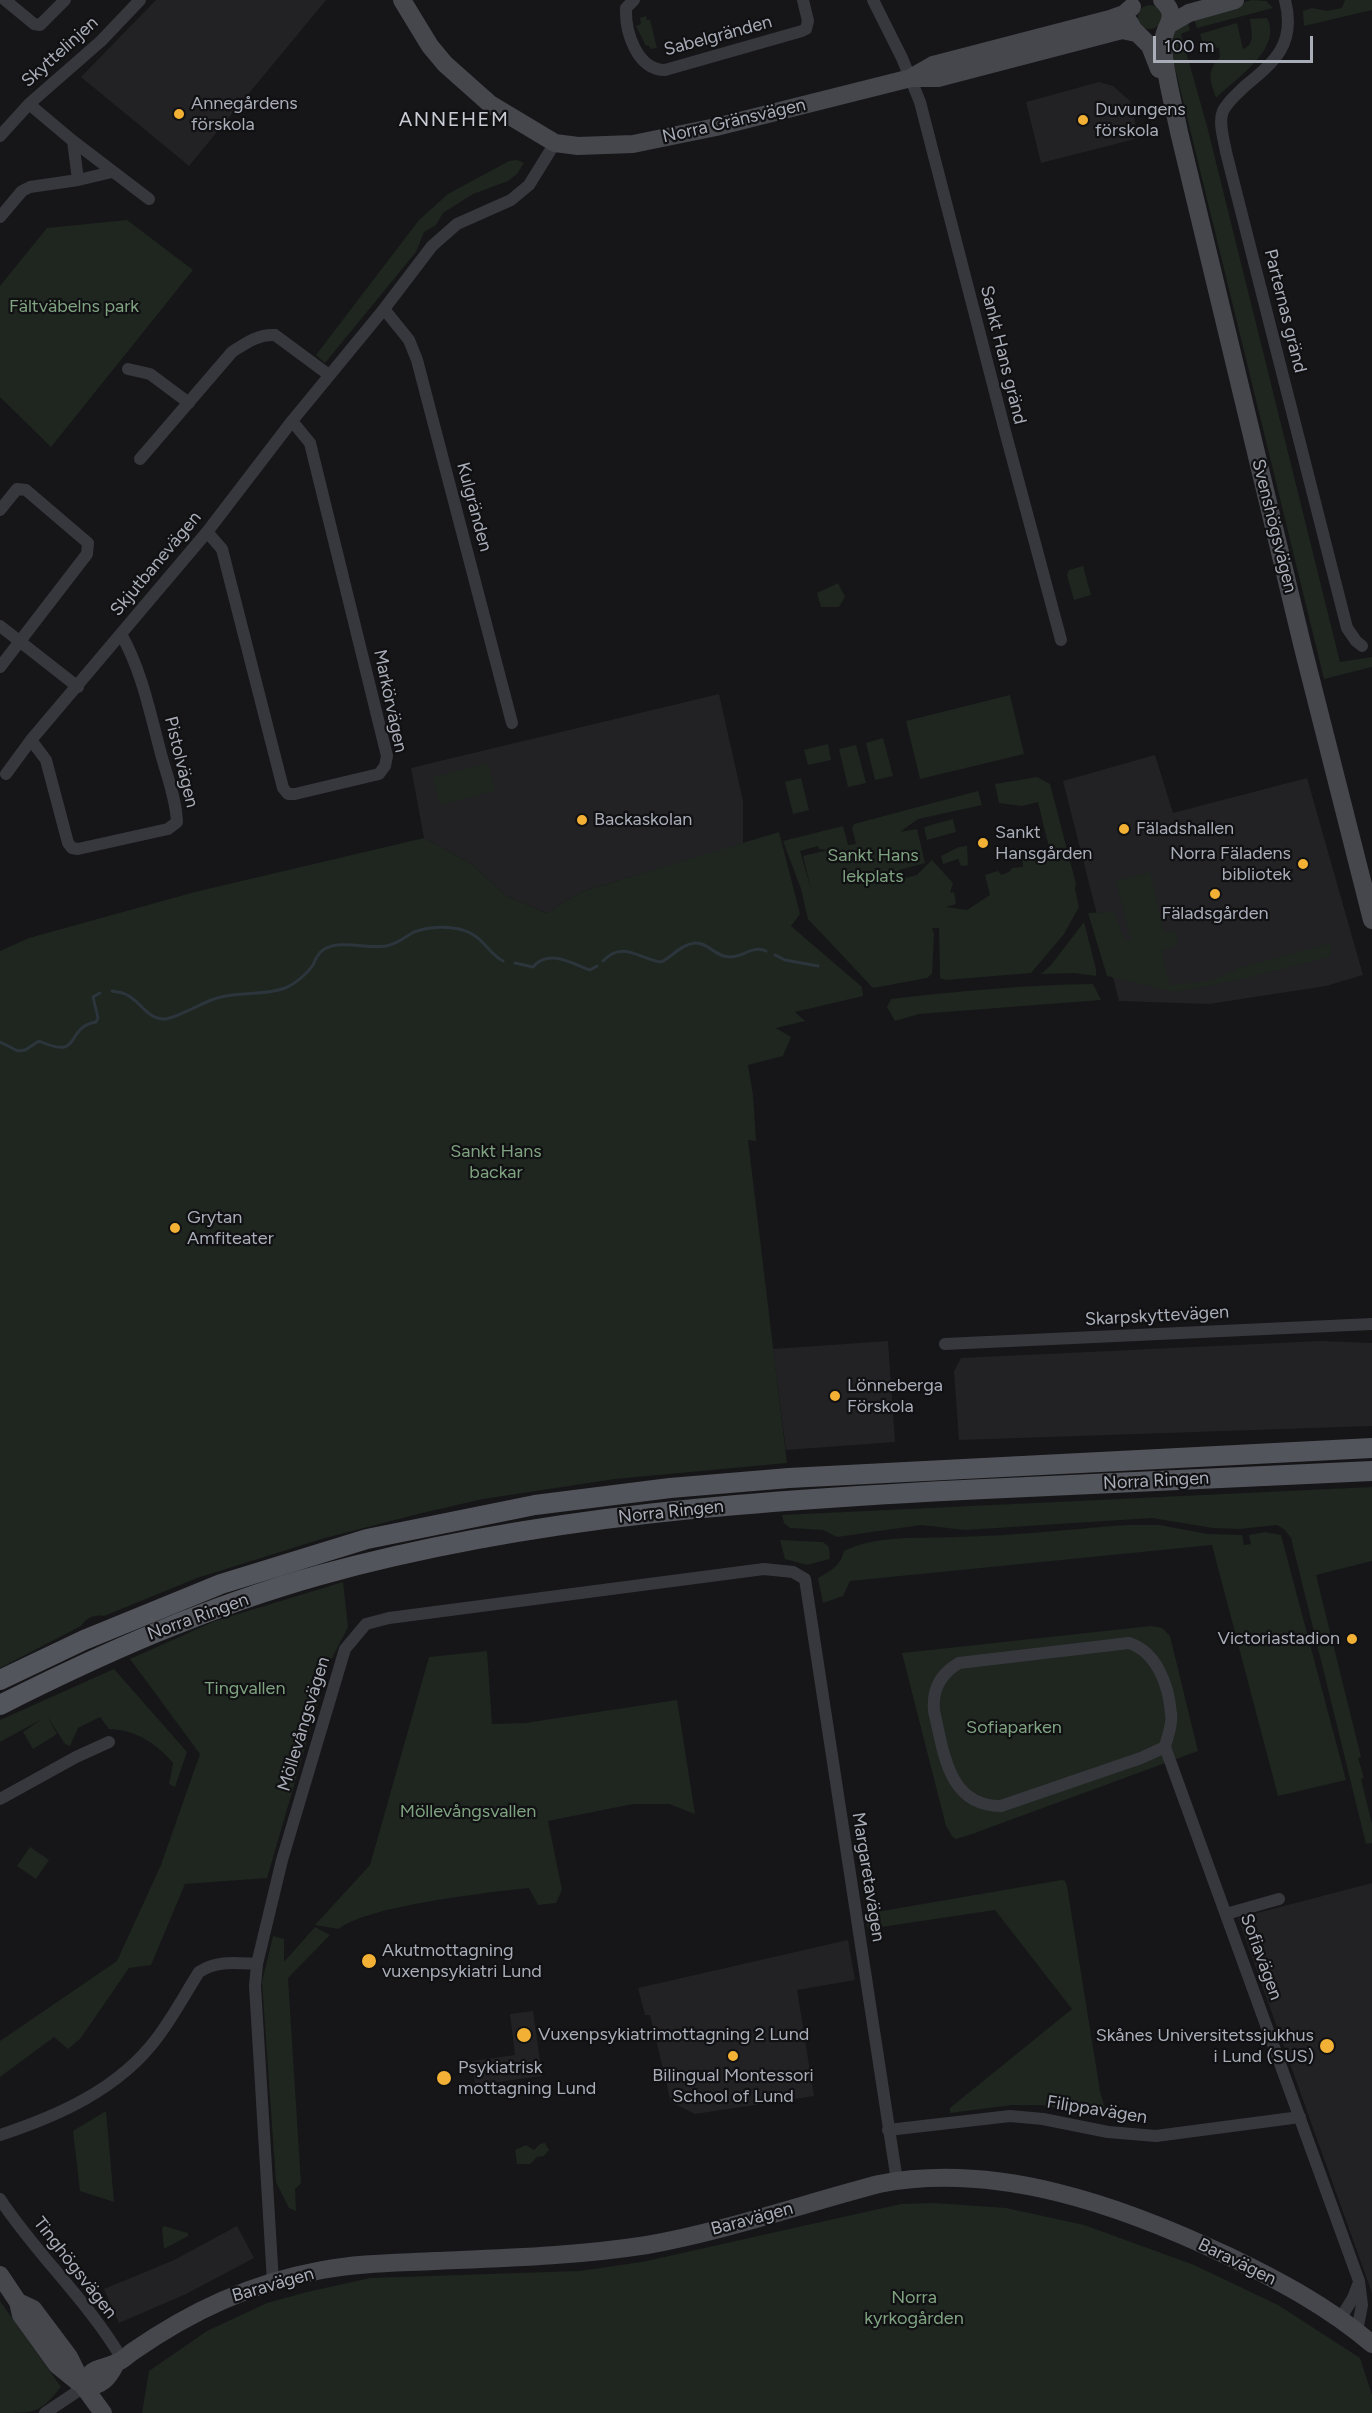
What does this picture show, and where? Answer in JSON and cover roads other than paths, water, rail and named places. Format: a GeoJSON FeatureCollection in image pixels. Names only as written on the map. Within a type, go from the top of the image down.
{"type":"FeatureCollection","features":[{"type":"Feature","properties":{"kind":"main road","name":"Norra Ringen"},"geometry":{"type":"LineString","coordinates":[[0,1680],[84,1640],[221,1584],[367,1539],[535,1505],[670,1488],[789,1478],[1372,1448]]}},
{"type":"Feature","properties":{"kind":"main road","name":"Norra Ringen"},"geometry":{"type":"LineString","coordinates":[[0,1705],[136,1640],[316,1576],[375,1561],[539,1527],[671,1510],[847,1496],[1372,1471]]}},
{"type":"Feature","properties":{"kind":"street","name":"Skyttelinjen"},"geometry":{"type":"LineString","coordinates":[[5,0],[34,24],[40,25],[64,0]]}},
{"type":"Feature","properties":{"kind":"street","name":"Skyttelinjen"},"geometry":{"type":"LineString","coordinates":[[0,136],[4,122],[29,104],[101,41],[140,0]]}},
{"type":"Feature","properties":{"kind":"street"},"geometry":{"type":"LineString","coordinates":[[402,0],[430,46],[445,64],[490,104],[555,143]]}},
{"type":"Feature","properties":{"kind":"street","name":"Sabelgränden"},"geometry":{"type":"LineString","coordinates":[[634,0],[626,8],[626,24],[634,44],[645,63],[654,70],[665,70],[801,31],[806,28],[808,21],[803,0]]}},
{"type":"Feature","properties":{"kind":"street","name":"Sankt Hans gränd"},"geometry":{"type":"LineString","coordinates":[[873,0],[911,78],[920,102],[1061,640]]}},
{"type":"Feature","properties":{"kind":"street"},"geometry":{"type":"LineString","coordinates":[[1163,1],[1180,4],[1198,0]]}},
{"type":"Feature","properties":{"kind":"street"},"geometry":{"type":"LineString","coordinates":[[1139,34],[1155,37],[1189,13],[1234,0]]}},
{"type":"Feature","properties":{"kind":"street","name":"Parternas gränd"},"geometry":{"type":"LineString","coordinates":[[1285,0],[1289,21],[1284,45],[1277,57],[1230,102],[1223,111],[1221,121],[1226,152],[1345,620],[1356,641],[1362,646]]}},
{"type":"Feature","properties":{"kind":"street","name":"Svenshögsvägen"},"geometry":{"type":"LineString","coordinates":[[1163,1],[1170,11],[1163,45],[1179,132],[1300,636],[1372,920]]}},
{"type":"Feature","properties":{"kind":"street","name":"Norra Gränsvägen"},"geometry":{"type":"LineString","coordinates":[[911,78],[933,65],[1110,19],[1124,14],[1134,3]]}},
{"type":"Feature","properties":{"kind":"street","name":"Svenshögsvägen"},"geometry":{"type":"LineString","coordinates":[[1134,3],[1129,20],[1155,56],[1179,132]]}},
{"type":"Feature","properties":{"kind":"street","name":"Norra Gränsvägen"},"geometry":{"type":"LineString","coordinates":[[555,143],[578,146],[633,144],[716,127],[911,78],[938,78],[1122,30],[1139,34]]}},
{"type":"Feature","properties":{"kind":"street","name":"Skyttelinjen"},"geometry":{"type":"LineString","coordinates":[[29,104],[149,199]]}},
{"type":"Feature","properties":{"kind":"street"},"geometry":{"type":"LineString","coordinates":[[73,141],[78,180]]}},
{"type":"Feature","properties":{"kind":"street","name":"Skjutbanevägen"},"geometry":{"type":"LineString","coordinates":[[2,777],[207,532],[292,421],[384,309],[432,246],[457,224],[511,200],[529,185],[555,143]]}},
{"type":"Feature","properties":{"kind":"street"},"geometry":{"type":"LineString","coordinates":[[0,217],[22,191],[30,187],[112,172]]}},
{"type":"Feature","properties":{"kind":"street","name":"Kulgränden"},"geometry":{"type":"LineString","coordinates":[[384,309],[409,340],[417,360],[512,723]]}},
{"type":"Feature","properties":{"kind":"street"},"geometry":{"type":"LineString","coordinates":[[140,459],[231,352],[265,334],[275,335],[329,375]]}},
{"type":"Feature","properties":{"kind":"street"},"geometry":{"type":"LineString","coordinates":[[128,369],[150,374],[189,403]]}},
{"type":"Feature","properties":{"kind":"street","name":"Markörvägen"},"geometry":{"type":"LineString","coordinates":[[207,532],[222,549],[283,788],[288,794],[295,794],[379,774],[385,766],[387,756],[313,454],[310,442],[292,421]]}},
{"type":"Feature","properties":{"kind":"street"},"geometry":{"type":"LineString","coordinates":[[0,510],[17,489],[26,490],[88,543],[87,554],[0,667]]}},
{"type":"Feature","properties":{"kind":"street"},"geometry":{"type":"LineString","coordinates":[[0,626],[78,687]]}},
{"type":"Feature","properties":{"kind":"street","name":"Pistolvägen"},"geometry":{"type":"LineString","coordinates":[[31,740],[46,760],[68,843],[72,848],[78,849],[168,829],[177,822],[173,798],[141,680],[132,653],[121,634]]}},
{"type":"Feature","properties":{"kind":"street","name":"Skarpskyttevägen"},"geometry":{"type":"LineString","coordinates":[[945,1344],[1372,1324]]}},
{"type":"Feature","properties":{"kind":"street","name":"Möllevångsvägen"},"geometry":{"type":"LineString","coordinates":[[273,2282],[255,1986],[257,1964],[282,1860],[345,1649],[366,1624],[422,1613],[764,1569],[793,1572],[805,1579]]}},
{"type":"Feature","properties":{"kind":"street","name":"Margaretavägen"},"geometry":{"type":"LineString","coordinates":[[805,1579],[897,2181]]}},
{"type":"Feature","properties":{"kind":"street"},"geometry":{"type":"LineString","coordinates":[[1129,1643],[1140,1647],[1158,1667],[1172,1716],[1165,1747],[1141,1758],[1018,1802],[1001,1806],[985,1806],[964,1795],[955,1784],[944,1752],[933,1701],[936,1687],[943,1674],[959,1663],[1129,1643]]}},
{"type":"Feature","properties":{"kind":"street"},"geometry":{"type":"LineString","coordinates":[[0,1799],[76,1757],[109,1742]]}},
{"type":"Feature","properties":{"kind":"street","name":"Sofiavägen"},"geometry":{"type":"LineString","coordinates":[[1165,1747],[1359,2281],[1362,2305],[1357,2331]]}},
{"type":"Feature","properties":{"kind":"street"},"geometry":{"type":"LineString","coordinates":[[1226,1914],[1279,1899]]}},
{"type":"Feature","properties":{"kind":"street"},"geometry":{"type":"LineString","coordinates":[[0,2135],[64,2111],[95,2094],[126,2070],[157,2038],[199,1972],[209,1965],[257,1964]]}},
{"type":"Feature","properties":{"kind":"street","name":"Filippavägen"},"geometry":{"type":"LineString","coordinates":[[888,2130],[1010,2116],[1043,2119],[1108,2132],[1156,2136],[1300,2117]]}},
{"type":"Feature","properties":{"kind":"street","name":"Baravägen"},"geometry":{"type":"LineString","coordinates":[[84,2387],[95,2387],[110,2376],[119,2361],[168,2327],[211,2304],[273,2282],[321,2270],[357,2265],[564,2256],[647,2244],[728,2226],[837,2195],[897,2181],[963,2179],[1006,2184],[1048,2191],[1103,2206],[1156,2225],[1252,2267],[1340,2319],[1372,2344]]}},
{"type":"Feature","properties":{"kind":"street","name":"Tinghögsvägen"},"geometry":{"type":"LineString","coordinates":[[0,2199],[80,2299],[119,2361]]}},
{"type":"Feature","properties":{"kind":"street"},"geometry":{"type":"LineString","coordinates":[[0,2275],[18,2302],[33,2309],[69,2356],[84,2387],[103,2413]]}},
{"type":"Feature","properties":{"kind":"street"},"geometry":{"type":"LineString","coordinates":[[1340,2319],[1353,2298],[1359,2281]]}},
{"type":"Feature","properties":{"kind":"street"},"geometry":{"type":"LineString","coordinates":[[45,2413],[84,2387]]}},
{"type":"Feature","properties":{"kind":"waterway"},"geometry":{"type":"LineString","coordinates":[[112,991],[130,996],[156,1018],[167,1019],[217,998],[285,988],[304,975],[313,965],[319,953],[329,947],[337,945],[386,946],[414,932],[436,928],[454,928],[474,935],[503,961]]}},
{"type":"Feature","properties":{"kind":"waterway"},"geometry":{"type":"LineString","coordinates":[[603,961],[610,955],[624,951],[661,962],[682,948],[695,943],[700,943],[720,955],[730,957],[757,949],[766,951]]}},
{"type":"Feature","properties":{"kind":"waterway"},"geometry":{"type":"LineString","coordinates":[[775,955],[785,960],[818,966]]}},
{"type":"Feature","properties":{"kind":"waterway"},"geometry":{"type":"LineString","coordinates":[[515,963],[533,967],[539,961],[554,958],[569,961],[590,970],[597,966]]}},
{"type":"Feature","properties":{"kind":"waterway"},"geometry":{"type":"LineString","coordinates":[[0,1042],[18,1051],[25,1050],[39,1041],[53,1046],[68,1045],[86,1025],[96,1022],[98,1018],[93,997],[100,993]]}},
{"type":"Feature","properties":{"kind":"place","name":"Annegårdens förskola"},"geometry":{"type":"Point","coordinates":[179,114]}},
{"type":"Feature","properties":{"kind":"place","name":"Duvungens förskola"},"geometry":{"type":"Point","coordinates":[1083,120]}},
{"type":"Feature","properties":{"kind":"place","name":"Backaskolan"},"geometry":{"type":"Point","coordinates":[582,820]}},
{"type":"Feature","properties":{"kind":"place","name":"Fäladshallen"},"geometry":{"type":"Point","coordinates":[1124,829]}},
{"type":"Feature","properties":{"kind":"place","name":"Sankt Hansgården"},"geometry":{"type":"Point","coordinates":[983,843]}},
{"type":"Feature","properties":{"kind":"place","name":"Norra Fäladens bibliotek"},"geometry":{"type":"Point","coordinates":[1303,864]}},
{"type":"Feature","properties":{"kind":"place","name":"Fäladsgården"},"geometry":{"type":"Point","coordinates":[1215,894]}},
{"type":"Feature","properties":{"kind":"place","name":"Grytan Amfiteater"},"geometry":{"type":"Point","coordinates":[175,1228]}},
{"type":"Feature","properties":{"kind":"place","name":"Lönneberga Förskola"},"geometry":{"type":"Point","coordinates":[835,1396]}},
{"type":"Feature","properties":{"kind":"place","name":"Victoriastadion"},"geometry":{"type":"Point","coordinates":[1352,1639]}},
{"type":"Feature","properties":{"kind":"place","name":"Akutmottagning vuxenpsykiatri Lund"},"geometry":{"type":"Point","coordinates":[369,1961]}},
{"type":"Feature","properties":{"kind":"place","name":"Vuxenpsykiatrimottagning 2 Lund"},"geometry":{"type":"Point","coordinates":[524,2035]}},
{"type":"Feature","properties":{"kind":"place","name":"Skånes Universitetssjukhus i Lund (SUS)"},"geometry":{"type":"Point","coordinates":[1327,2046]}},
{"type":"Feature","properties":{"kind":"place","name":"Bilingual Montessori School of Lund"},"geometry":{"type":"Point","coordinates":[733,2056]}},
{"type":"Feature","properties":{"kind":"place","name":"Psykiatrisk mottagning Lund"},"geometry":{"type":"Point","coordinates":[444,2078]}},
{"type":"Feature","properties":{"kind":"district","name":"ANNEHEM"},"geometry":{"type":"Point","coordinates":[454,120]}},
{"type":"Feature","properties":{"kind":"park label","name":"Fältväbelns park"},"geometry":{"type":"Point","coordinates":[74,307]}},
{"type":"Feature","properties":{"kind":"park label","name":"Sankt Hans lekplats"},"geometry":{"type":"Point","coordinates":[873,866]}},
{"type":"Feature","properties":{"kind":"park label","name":"Sankt Hans backar"},"geometry":{"type":"Point","coordinates":[496,1162]}},
{"type":"Feature","properties":{"kind":"park label","name":"Tingvallen"},"geometry":{"type":"Point","coordinates":[245,1689]}},
{"type":"Feature","properties":{"kind":"park label","name":"Sofiaparken"},"geometry":{"type":"Point","coordinates":[1014,1728]}},
{"type":"Feature","properties":{"kind":"park label","name":"Möllevångsvallen"},"geometry":{"type":"Point","coordinates":[468,1812]}},
{"type":"Feature","properties":{"kind":"park label","name":"Norra kyrkogården"},"geometry":{"type":"Point","coordinates":[914,2308]}}]}
